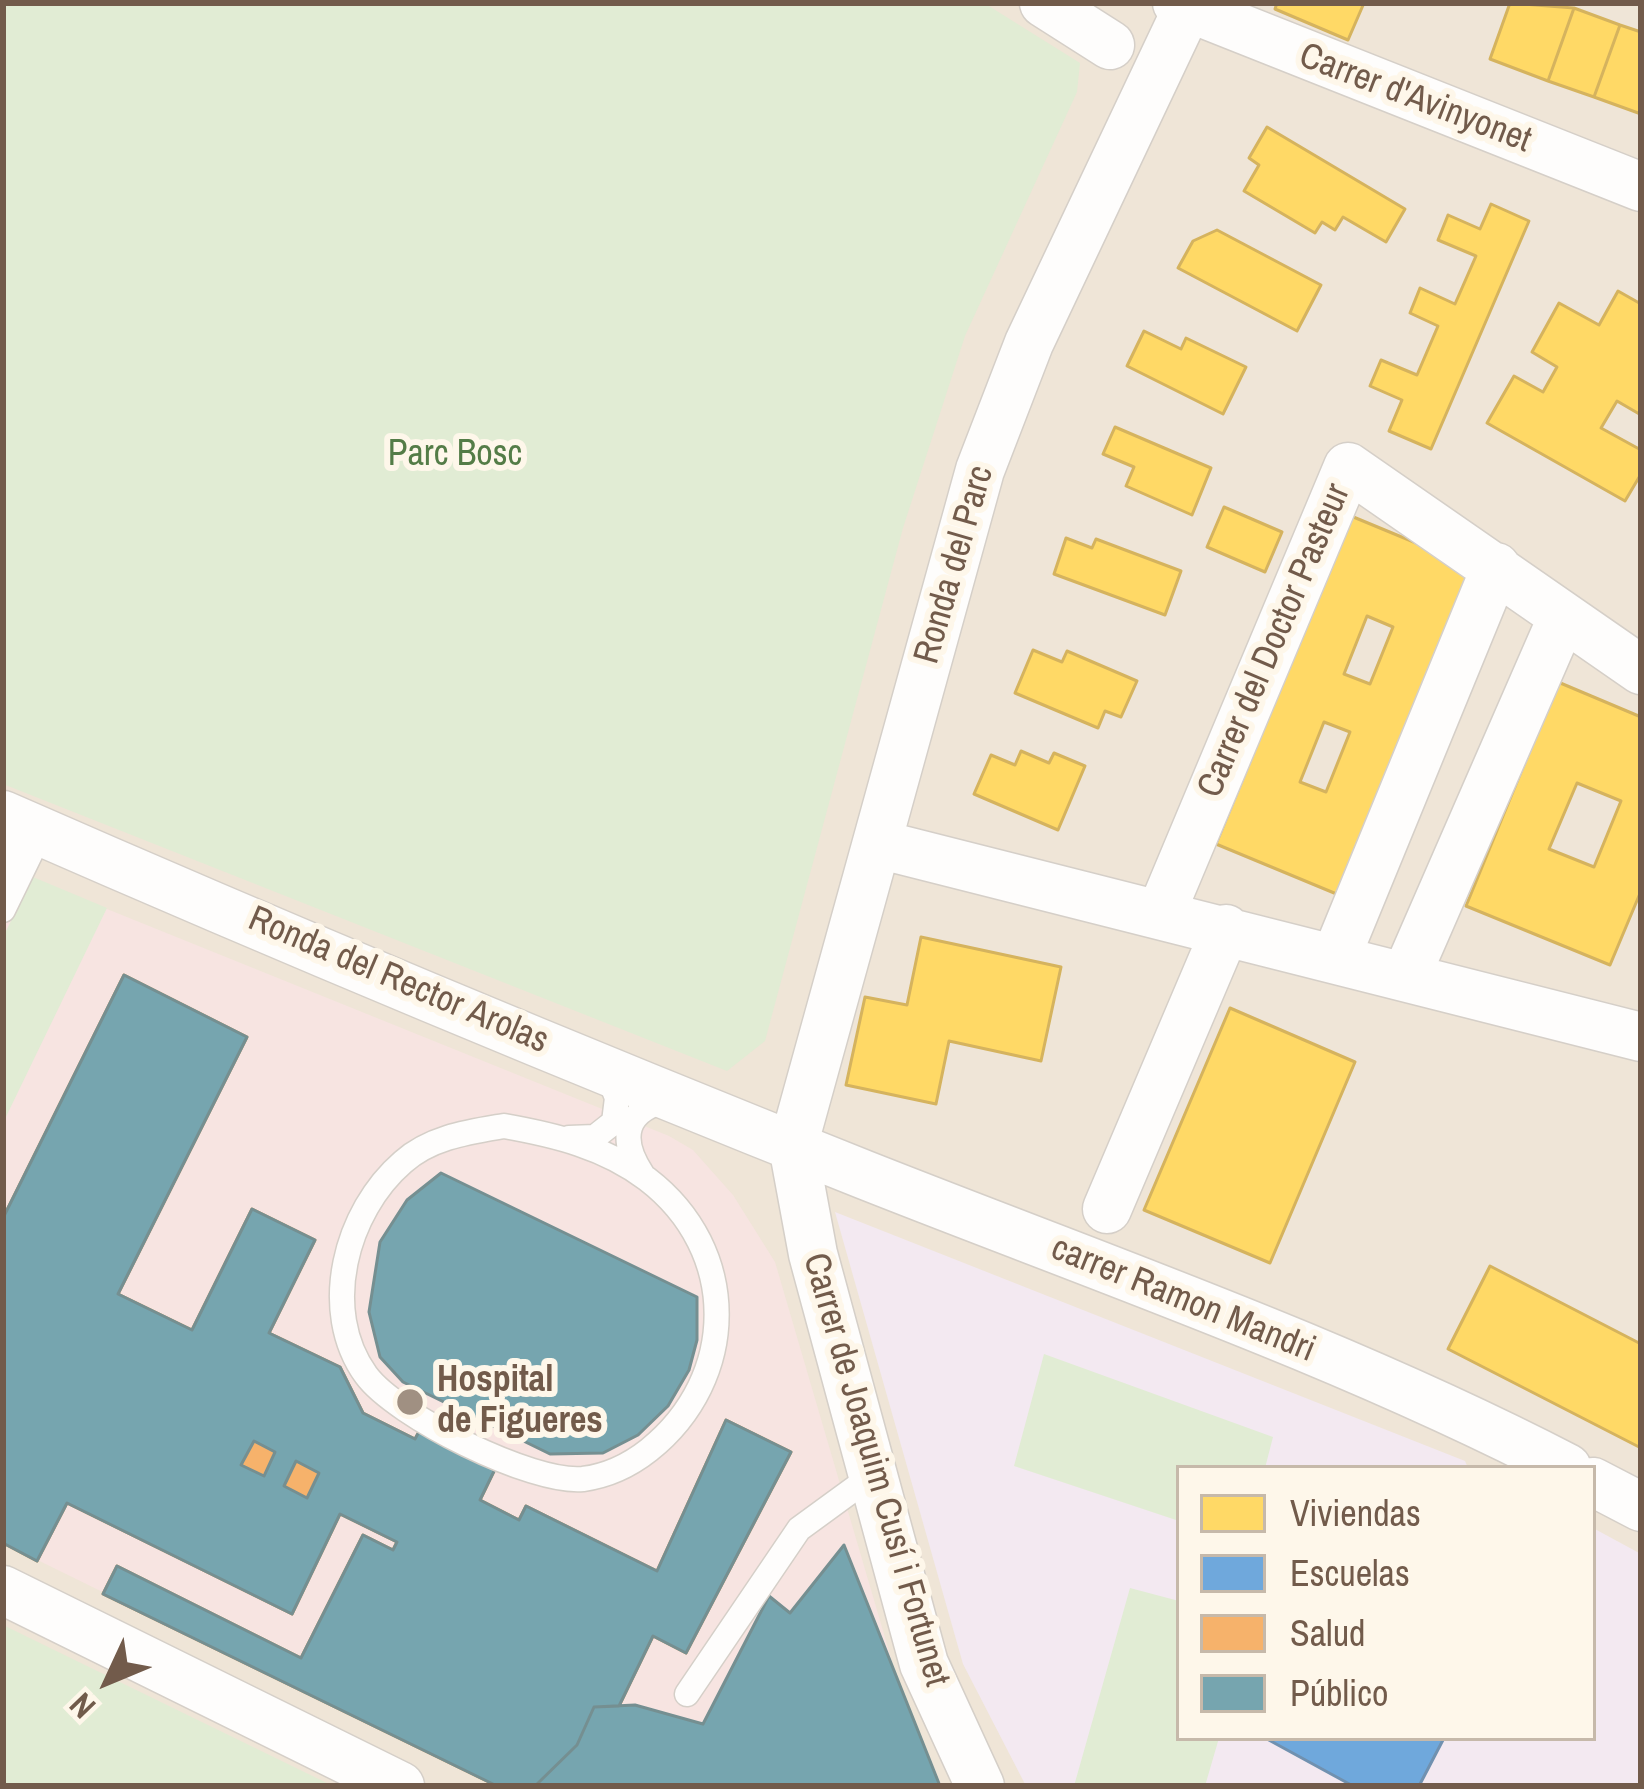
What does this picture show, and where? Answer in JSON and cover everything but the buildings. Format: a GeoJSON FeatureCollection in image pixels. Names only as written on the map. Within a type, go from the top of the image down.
{"type":"FeatureCollection","features":[{"type":"Feature","properties":{"kind":"street"},"geometry":{"type":"LineString","coordinates":[[1044,3],[1110,45]]}},
{"type":"Feature","properties":{"kind":"street","name":"Carrer d'Avinyonet"},"geometry":{"type":"LineString","coordinates":[[1186,6],[1641,187]]}},
{"type":"Feature","properties":{"kind":"street","name":"Ronda del Parc"},"geometry":{"type":"LineString","coordinates":[[793,1146],[980,470],[1029,343],[1186,6]]}},
{"type":"Feature","properties":{"kind":"street","name":"Carrer del Doctor Pasteur"},"geometry":{"type":"LineString","coordinates":[[1161,913],[1348,467],[1641,670]]}},
{"type":"Feature","properties":{"kind":"street"},"geometry":{"type":"LineString","coordinates":[[1336,957],[1496,567]]}},
{"type":"Feature","properties":{"kind":"street"},"geometry":{"type":"LineString","coordinates":[[1406,976],[1563,616]]}},
{"type":"Feature","properties":{"kind":"street","name":"Ronda del Rector Arolas"},"geometry":{"type":"LineString","coordinates":[[23,824],[793,1146]]}},
{"type":"Feature","properties":{"kind":"street"},"geometry":{"type":"LineString","coordinates":[[878,844],[1641,1037]]}},
{"type":"Feature","properties":{"kind":"street"},"geometry":{"type":"LineString","coordinates":[[1107,1210],[1226,929]]}},
{"type":"Feature","properties":{"kind":"street","name":"carrer Ramon Mandri"},"geometry":{"type":"LineString","coordinates":[[793,1146],[1305,1347],[1472,1419],[1561,1465]]}},
{"type":"Feature","properties":{"kind":"street","name":"Carrer de Joaquim Cusí i Fortunet"},"geometry":{"type":"LineString","coordinates":[[793,1146],[813,1254],[924,1664],[980,1786]]}},
{"type":"Feature","properties":{"kind":"street"},"geometry":{"type":"LineString","coordinates":[[1596,1484],[1641,1507]]}},
{"type":"Feature","properties":{"kind":"street"},"geometry":{"type":"LineString","coordinates":[[3,1590],[400,1786]]}},
{"type":"Feature","properties":{"kind":"lane"},"geometry":{"type":"LineString","coordinates":[[3,870],[23,824]]}},
{"type":"Feature","properties":{"kind":"lane"},"geometry":{"type":"LineString","coordinates":[[3,910],[23,824]]}},
{"type":"Feature","properties":{"kind":"lane"},"geometry":{"type":"LineString","coordinates":[[602,1066],[613,1079],[617,1098],[614,1122],[595,1136],[562,1137],[504,1126],[452,1135],[405,1159],[369,1198],[350,1245],[342,1299],[353,1354],[381,1393],[538,1474],[580,1479],[625,1466],[677,1424],[709,1373],[718,1318],[711,1263],[685,1216],[630,1156],[628,1124],[644,1107],[678,1098]]}},
{"type":"Feature","properties":{"kind":"lane"},"geometry":{"type":"LineString","coordinates":[[562,1137],[644,1176]]}},
{"type":"Feature","properties":{"kind":"lane"},"geometry":{"type":"LineString","coordinates":[[687,1694],[799,1529],[873,1474]]}},
{"type":"Feature","properties":{"kind":"shaded area"},"geometry":{"type":"Polygon","coordinates":[[[3,3],[1641,3],[1641,1786],[3,1786],[3,3]]]}},
{"type":"Feature","properties":{"kind":"shaded area","name":"Hospital de Figueres"},"geometry":{"type":"Polygon","coordinates":[[[3,867],[669,1136],[693,1150],[733,1195],[775,1262],[898,1682],[942,1786],[497,1786],[3,1543],[3,867]]]}},
{"type":"Feature","properties":{"kind":"shaded area"},"geometry":{"type":"Polygon","coordinates":[[[835,1212],[1465,1461],[1467,1465],[1176,1465],[1176,1741],[1596,1741],[1596,1530],[1641,1554],[1641,1786],[1026,1786],[963,1664],[835,1212]]]}},
{"type":"Feature","properties":{"kind":"green space","name":"Parc Bosc"},"geometry":{"type":"Polygon","coordinates":[[[3,3],[984,3],[1080,63],[1077,92],[965,336],[903,528],[765,1041],[727,1071],[3,784],[3,3]]]}},
{"type":"Feature","properties":{"kind":"green space"},"geometry":{"type":"Polygon","coordinates":[[[33,877],[107,908],[3,1123],[3,937],[33,877]]]}},
{"type":"Feature","properties":{"kind":"green space"},"geometry":{"type":"Polygon","coordinates":[[[1044,1354],[1273,1437],[1266,1465],[1176,1465],[1176,1520],[1014,1466],[1044,1354]]]}},
{"type":"Feature","properties":{"kind":"green space"},"geometry":{"type":"Polygon","coordinates":[[[1130,1588],[1176,1600],[1176,1741],[1218,1741],[1205,1786],[1074,1786],[1130,1588]]]}},
{"type":"Feature","properties":{"kind":"green space"},"geometry":{"type":"Polygon","coordinates":[[[3,1625],[333,1786],[3,1786],[3,1625]]]}},
{"type":"Feature","properties":{"kind":"place","name":"Hospital de Figueres"},"geometry":{"type":"Point","coordinates":[410,1402]}}]}
